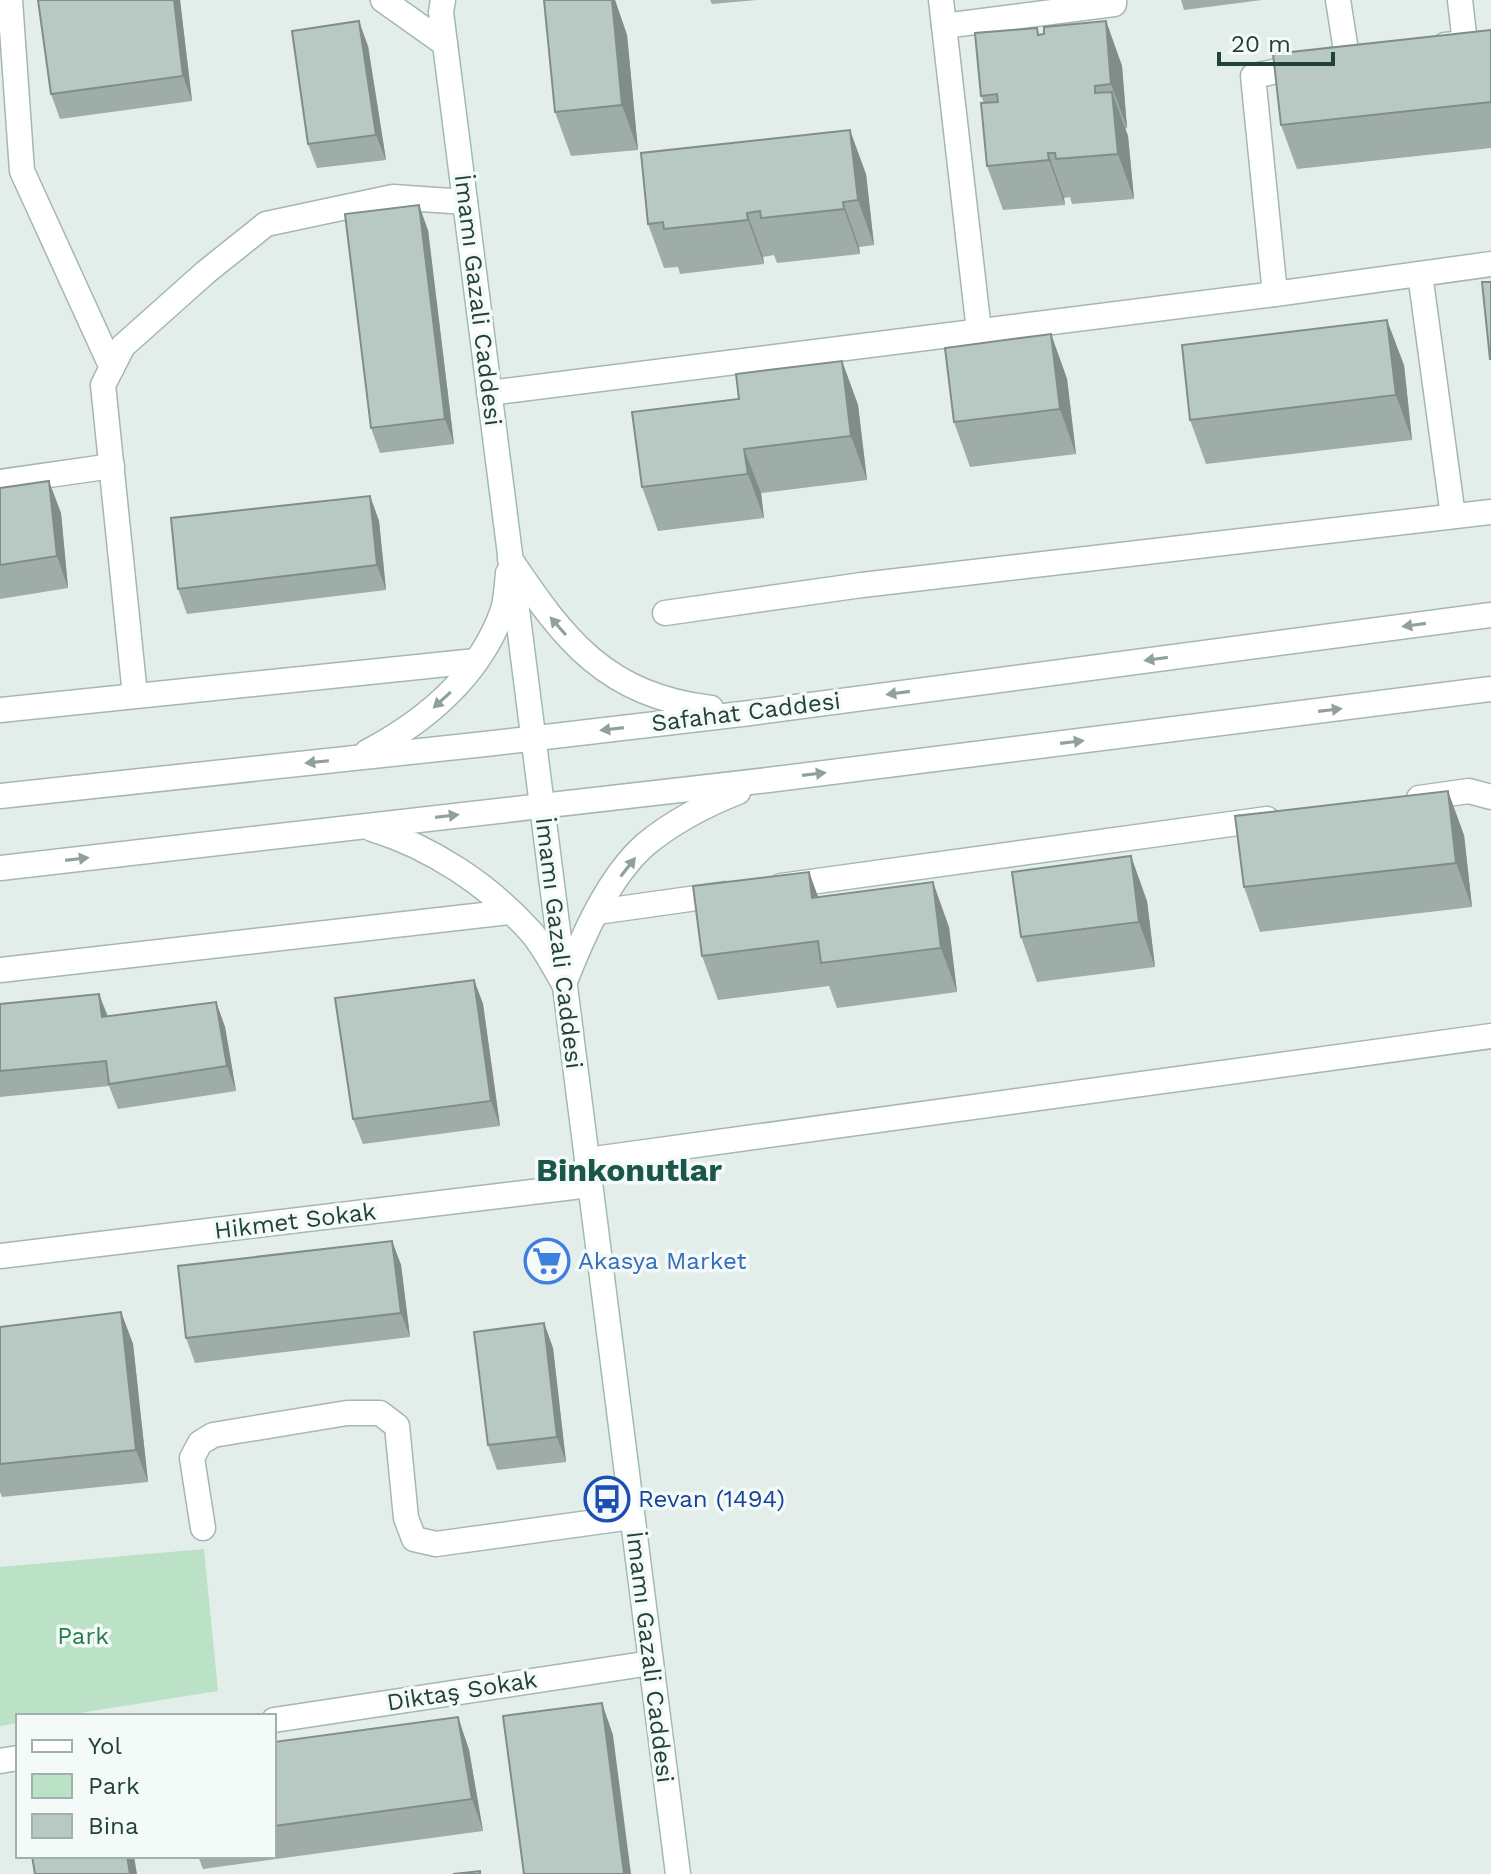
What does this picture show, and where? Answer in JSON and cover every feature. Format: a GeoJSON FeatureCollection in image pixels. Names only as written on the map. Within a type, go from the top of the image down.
{"type":"FeatureCollection","features":[{"type":"Feature","properties":{"kind":"street"},"geometry":{"type":"LineString","coordinates":[[10,0],[11,168],[112,368]]}},
{"type":"Feature","properties":{"kind":"street"},"geometry":{"type":"LineString","coordinates":[[383,0],[445,44]]}},
{"type":"Feature","properties":{"kind":"street"},"geometry":{"type":"LineString","coordinates":[[941,0],[979,331]]}},
{"type":"Feature","properties":{"kind":"street"},"geometry":{"type":"LineString","coordinates":[[944,26],[1114,4],[1114,0]]}},
{"type":"Feature","properties":{"kind":"street"},"geometry":{"type":"LineString","coordinates":[[1338,0],[1347,57]]}},
{"type":"Feature","properties":{"kind":"street"},"geometry":{"type":"LineString","coordinates":[[1421,48],[1465,43],[1460,0]]}},
{"type":"Feature","properties":{"kind":"street","name":"İmamı Gazali Caddesi"},"geometry":{"type":"LineString","coordinates":[[440,4],[678,1874]]}},
{"type":"Feature","properties":{"kind":"street"},"geometry":{"type":"LineString","coordinates":[[1275,294],[1253,76],[1377,54]]}},
{"type":"Feature","properties":{"kind":"street"},"geometry":{"type":"LineString","coordinates":[[135,695],[103,385],[123,346],[206,272],[266,224],[393,197],[465,202]]}},
{"type":"Feature","properties":{"kind":"street"},"geometry":{"type":"LineString","coordinates":[[489,393],[1491,264]]}},
{"type":"Feature","properties":{"kind":"street"},"geometry":{"type":"LineString","coordinates":[[1420,274],[1453,516]]}},
{"type":"Feature","properties":{"kind":"street"},"geometry":{"type":"LineString","coordinates":[[0,482],[112,466]]}},
{"type":"Feature","properties":{"kind":"street"},"geometry":{"type":"LineString","coordinates":[[665,613],[862,585],[1491,512]]}},
{"type":"Feature","properties":{"kind":"street"},"geometry":{"type":"LineString","coordinates":[[355,758],[398,736],[453,691],[490,639],[504,608],[510,559]]}},
{"type":"Feature","properties":{"kind":"street"},"geometry":{"type":"LineString","coordinates":[[510,559],[562,631],[615,678],[648,695],[683,705],[750,713]]}},
{"type":"Feature","properties":{"kind":"street","name":"Safahat Caddesi"},"geometry":{"type":"LineString","coordinates":[[0,796],[750,713],[1491,615]]}},
{"type":"Feature","properties":{"kind":"street"},"geometry":{"type":"LineString","coordinates":[[0,710],[476,661]]}},
{"type":"Feature","properties":{"kind":"street"},"geometry":{"type":"LineString","coordinates":[[0,868],[768,780],[1491,689]]}},
{"type":"Feature","properties":{"kind":"street"},"geometry":{"type":"LineString","coordinates":[[564,984],[597,912],[644,846],[708,804],[768,780]]}},
{"type":"Feature","properties":{"kind":"street"},"geometry":{"type":"LineString","coordinates":[[1391,801],[1469,791],[1491,797]]}},
{"type":"Feature","properties":{"kind":"street"},"geometry":{"type":"LineString","coordinates":[[597,912],[1297,814]]}},
{"type":"Feature","properties":{"kind":"street"},"geometry":{"type":"LineString","coordinates":[[360,826],[405,839],[460,872],[533,934],[564,984]]}},
{"type":"Feature","properties":{"kind":"street"},"geometry":{"type":"LineString","coordinates":[[0,970],[510,912]]}},
{"type":"Feature","properties":{"kind":"street"},"geometry":{"type":"LineString","coordinates":[[587,1160],[1491,1036]]}},
{"type":"Feature","properties":{"kind":"street","name":"Hikmet Sokak"},"geometry":{"type":"LineString","coordinates":[[0,1256],[590,1185]]}},
{"type":"Feature","properties":{"kind":"street"},"geometry":{"type":"LineString","coordinates":[[203,1528],[192,1458],[200,1443],[213,1435],[347,1413],[380,1413],[397,1426],[406,1518],[414,1539],[436,1544],[632,1517]]}},
{"type":"Feature","properties":{"kind":"street","name":"Diktaş Sokak"},"geometry":{"type":"LineString","coordinates":[[276,1720],[651,1663]]}},
{"type":"Feature","properties":{"kind":"green space","name":"Park"},"geometry":{"type":"Polygon","coordinates":[[[204,1549],[218,1691],[74,1714],[16,1714],[16,1723],[0,1726],[0,1567],[204,1549]]]}},
{"type":"Feature","properties":{"kind":"building"},"geometry":{"type":"Polygon","coordinates":[[[38,0],[174,0],[183,76],[51,94],[38,0]]]}},
{"type":"Feature","properties":{"kind":"building"},"geometry":{"type":"Polygon","coordinates":[[[544,0],[612,0],[622,105],[555,112],[544,0]]]}},
{"type":"Feature","properties":{"kind":"building"},"geometry":{"type":"Polygon","coordinates":[[[359,21],[376,135],[308,144],[292,31],[359,21]]]}},
{"type":"Feature","properties":{"kind":"building"},"geometry":{"type":"Polygon","coordinates":[[[1106,21],[1111,84],[1095,86],[1095,93],[1112,92],[1118,154],[1056,159],[1055,153],[1048,153],[1049,160],[987,166],[981,103],[998,102],[997,94],[981,96],[975,33],[1037,28],[1038,35],[1044,34],[1044,27],[1106,21]]]}},
{"type":"Feature","properties":{"kind":"building"},"geometry":{"type":"Polygon","coordinates":[[[1491,30],[1491,102],[1281,125],[1273,54],[1491,30]]]}},
{"type":"Feature","properties":{"kind":"building"},"geometry":{"type":"Polygon","coordinates":[[[850,130],[858,200],[843,202],[844,209],[761,218],[760,211],[747,213],[748,220],[664,229],[663,222],[648,224],[641,153],[850,130]]]}},
{"type":"Feature","properties":{"kind":"building"},"geometry":{"type":"Polygon","coordinates":[[[419,205],[445,419],[371,428],[345,214],[419,205]]]}},
{"type":"Feature","properties":{"kind":"building"},"geometry":{"type":"Polygon","coordinates":[[[1482,282],[1491,282],[1491,359],[1490,359],[1482,282]]]}},
{"type":"Feature","properties":{"kind":"building"},"geometry":{"type":"Polygon","coordinates":[[[1387,320],[1396,395],[1190,420],[1182,345],[1387,320]]]}},
{"type":"Feature","properties":{"kind":"building"},"geometry":{"type":"Polygon","coordinates":[[[1051,334],[1060,409],[954,422],[945,348],[1051,334]]]}},
{"type":"Feature","properties":{"kind":"building"},"geometry":{"type":"Polygon","coordinates":[[[842,361],[851,436],[744,449],[748,474],[642,487],[632,412],[739,399],[736,374],[842,361]]]}},
{"type":"Feature","properties":{"kind":"building"},"geometry":{"type":"Polygon","coordinates":[[[49,481],[57,556],[0,565],[0,488],[49,481]]]}},
{"type":"Feature","properties":{"kind":"building"},"geometry":{"type":"Polygon","coordinates":[[[370,496],[377,565],[178,589],[171,518],[370,496]]]}},
{"type":"Feature","properties":{"kind":"building"},"geometry":{"type":"Polygon","coordinates":[[[1448,791],[1456,863],[1244,887],[1235,816],[1448,791]]]}},
{"type":"Feature","properties":{"kind":"building"},"geometry":{"type":"Polygon","coordinates":[[[1131,856],[1139,922],[1021,937],[1012,872],[1131,856]]]}},
{"type":"Feature","properties":{"kind":"building"},"geometry":{"type":"Polygon","coordinates":[[[809,872],[812,898],[933,882],[941,948],[821,963],[818,941],[702,956],[693,886],[809,872]]]}},
{"type":"Feature","properties":{"kind":"building"},"geometry":{"type":"Polygon","coordinates":[[[474,980],[491,1101],[353,1119],[335,998],[474,980]]]}},
{"type":"Feature","properties":{"kind":"building"},"geometry":{"type":"Polygon","coordinates":[[[99,994],[102,1017],[216,1002],[227,1066],[109,1084],[106,1061],[0,1071],[0,1004],[99,994]]]}},
{"type":"Feature","properties":{"kind":"building"},"geometry":{"type":"Polygon","coordinates":[[[392,1241],[401,1313],[186,1338],[178,1266],[392,1241]]]}},
{"type":"Feature","properties":{"kind":"building"},"geometry":{"type":"Polygon","coordinates":[[[121,1312],[136,1450],[0,1464],[0,1327],[121,1312]]]}},
{"type":"Feature","properties":{"kind":"building"},"geometry":{"type":"Polygon","coordinates":[[[544,1323],[557,1437],[488,1445],[474,1332],[544,1323]]]}},
{"type":"Feature","properties":{"kind":"building"},"geometry":{"type":"Polygon","coordinates":[[[602,1703],[624,1874],[524,1874],[503,1716],[602,1703]]]}},
{"type":"Feature","properties":{"kind":"building"},"geometry":{"type":"Polygon","coordinates":[[[458,1717],[472,1799],[276,1826],[276,1742],[458,1717]]]}},
{"type":"Feature","properties":{"kind":"building"},"geometry":{"type":"Polygon","coordinates":[[[32,1858],[127,1858],[130,1874],[35,1874],[32,1858]]]}},
{"type":"Feature","properties":{"kind":"building"},"geometry":{"type":"Polygon","coordinates":[[[480,1871],[480,1874],[453,1874],[480,1871]]]}},
{"type":"Feature","properties":{"kind":"place","name":"Akasya Market"},"geometry":{"type":"Point","coordinates":[547,1261]}},
{"type":"Feature","properties":{"kind":"place","name":"Revan (1494)"},"geometry":{"type":"Point","coordinates":[607,1499]}},
{"type":"Feature","properties":{"kind":"district","name":"Binkonutlar"},"geometry":{"type":"Point","coordinates":[629,1170]}}]}
